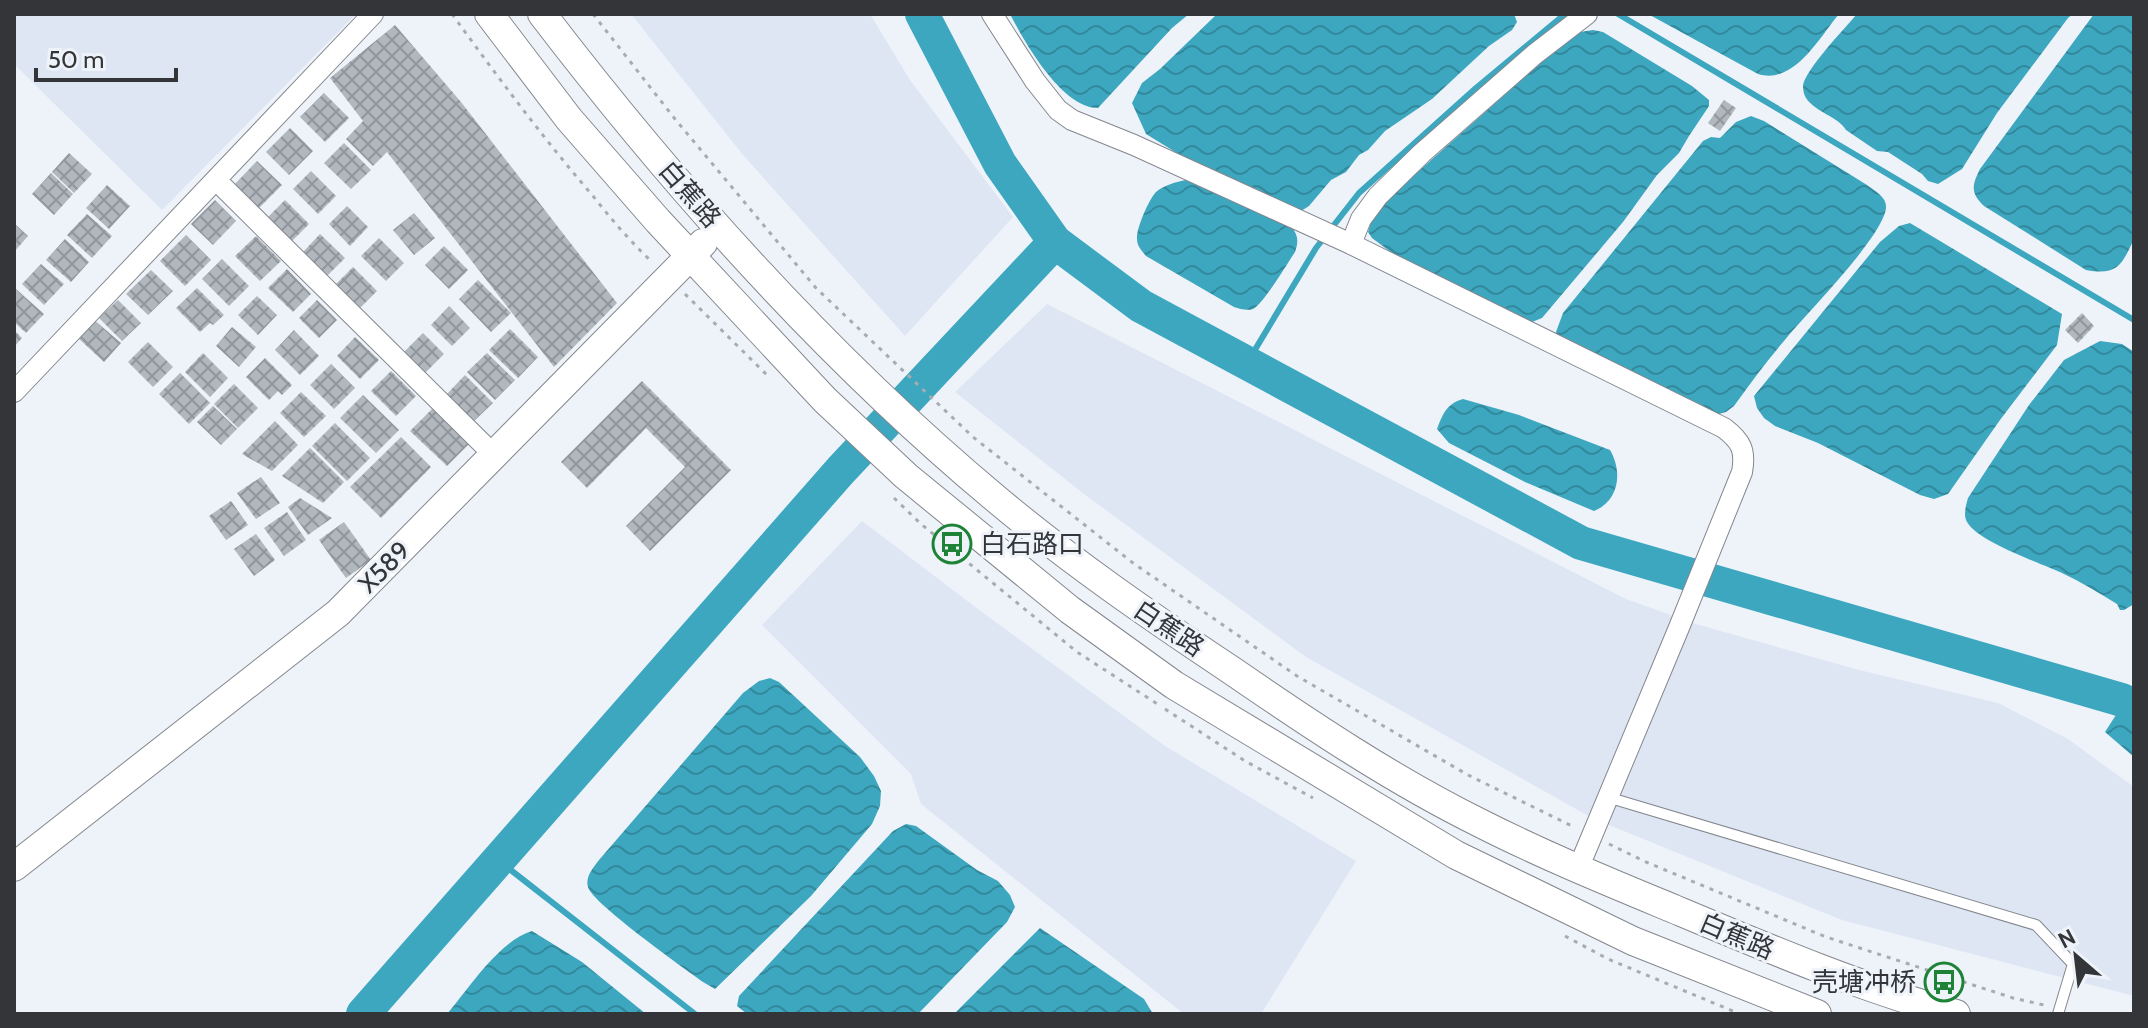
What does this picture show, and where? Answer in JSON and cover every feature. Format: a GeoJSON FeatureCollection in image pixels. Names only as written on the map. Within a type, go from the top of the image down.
{"type":"FeatureCollection","features":[{"type":"Feature","properties":{"kind":"main road","name":"白蕉路"},"geometry":{"type":"LineString","coordinates":[[489,14],[569,119],[825,400],[906,476],[1070,610],[1174,685],[1456,855],[1633,941],[1817,1014]]}},
{"type":"Feature","properties":{"kind":"main road","name":"白蕉路"},"geometry":{"type":"LineString","coordinates":[[542,14],[607,98],[718,227],[853,370],[997,500],[1128,601],[1362,758],[1478,823],[1578,869],[1808,965],[1903,999],[1956,1014]]}},
{"type":"Feature","properties":{"kind":"main road","name":"X589"},"geometry":{"type":"LineString","coordinates":[[14,867],[338,613],[718,227]]}},
{"type":"Feature","properties":{"kind":"street"},"geometry":{"type":"LineString","coordinates":[[14,392],[373,14]]}},
{"type":"Feature","properties":{"kind":"street"},"geometry":{"type":"LineString","coordinates":[[992,14],[1040,88],[1058,110],[1072,120],[1345,241],[1724,428],[1741,446],[1744,458],[1742,472],[1578,869]]}},
{"type":"Feature","properties":{"kind":"street"},"geometry":{"type":"LineString","coordinates":[[1345,241],[1378,196],[1422,153],[1535,54],[1587,14]]}},
{"type":"Feature","properties":{"kind":"street"},"geometry":{"type":"LineString","coordinates":[[216,180],[494,455]]}},
{"type":"Feature","properties":{"kind":"lane"},"geometry":{"type":"LineString","coordinates":[[1607,797],[2036,925],[2073,964],[2055,1011]]}},
{"type":"Feature","properties":{"kind":"path"},"geometry":{"type":"LineString","coordinates":[[452,14],[564,163],[634,245],[769,376]]}},
{"type":"Feature","properties":{"kind":"path"},"geometry":{"type":"LineString","coordinates":[[593,14],[675,119],[816,288],[973,437],[1133,563],[1297,676],[1468,775],[1577,829]]}},
{"type":"Feature","properties":{"kind":"path"},"geometry":{"type":"LineString","coordinates":[[1605,842],[1826,937],[2055,1011]]}},
{"type":"Feature","properties":{"kind":"shaded area"},"geometry":{"type":"Polygon","coordinates":[[[14,14],[356,14],[162,210],[14,64],[14,14]]]}},
{"type":"Feature","properties":{"kind":"shaded area"},"geometry":{"type":"Polygon","coordinates":[[[631,14],[870,14],[910,80],[1013,217],[905,336],[743,155],[631,14]]]}},
{"type":"Feature","properties":{"kind":"shaded area"},"geometry":{"type":"Polygon","coordinates":[[[1047,304],[1626,599],[1696,624],[1859,670],[1998,703],[2068,739],[2134,787],[2134,996],[1842,920],[1592,818],[1306,657],[1084,494],[955,392],[1047,304]]]}},
{"type":"Feature","properties":{"kind":"shaded area"},"geometry":{"type":"Polygon","coordinates":[[[862,521],[1165,746],[1356,861],[1261,1014],[1184,1014],[921,804],[911,774],[762,625],[862,521]]]}},
{"type":"Feature","properties":{"kind":"water"},"geometry":{"type":"Polygon","coordinates":[[[1010,14],[1189,14],[1172,28],[1098,108],[1084,105],[1058,86],[1025,41],[1010,14]]]}},
{"type":"Feature","properties":{"kind":"water"},"geometry":{"type":"Polygon","coordinates":[[[1217,14],[1514,14],[1517,22],[1512,30],[1489,46],[1432,99],[1385,131],[1346,172],[1331,180],[1301,211],[1203,169],[1146,134],[1132,103],[1142,83],[1217,14]]]}},
{"type":"Feature","properties":{"kind":"water"},"geometry":{"type":"Polygon","coordinates":[[[1648,14],[1839,14],[1804,57],[1783,73],[1771,76],[1758,74],[1648,14]]]}},
{"type":"Feature","properties":{"kind":"water"},"geometry":{"type":"Polygon","coordinates":[[[1857,14],[2073,14],[1997,113],[1962,169],[1938,184],[1928,181],[1888,152],[1877,151],[1805,97],[1803,86],[1810,70],[1857,14]]]}},
{"type":"Feature","properties":{"kind":"water"},"geometry":{"type":"Polygon","coordinates":[[[2094,14],[2134,14],[2134,239],[2122,262],[2105,271],[2086,270],[1984,206],[1974,189],[1980,169],[2094,14]]]}},
{"type":"Feature","properties":{"kind":"water"},"geometry":{"type":"Polygon","coordinates":[[[1580,32],[1603,32],[1692,86],[1709,100],[1709,106],[1679,153],[1657,175],[1623,222],[1542,318],[1527,324],[1392,253],[1372,238],[1368,232],[1372,218],[1385,201],[1563,43],[1580,32]]]}},
{"type":"Feature","properties":{"kind":"water"},"geometry":{"type":"Polygon","coordinates":[[[1751,116],[1867,185],[1883,197],[1886,208],[1872,237],[1842,276],[1777,349],[1734,406],[1715,415],[1561,341],[1556,332],[1563,313],[1703,141],[1711,137],[1720,138],[1736,122],[1751,116]]]}},
{"type":"Feature","properties":{"kind":"water"},"geometry":{"type":"Polygon","coordinates":[[[1186,180],[1291,226],[1295,232],[1295,252],[1253,309],[1234,307],[1146,256],[1139,246],[1139,228],[1153,196],[1166,186],[1186,180]]]}},
{"type":"Feature","properties":{"kind":"water"},"geometry":{"type":"Polygon","coordinates":[[[1910,223],[2062,314],[2057,345],[1948,494],[1934,499],[1920,495],[1818,443],[1775,426],[1757,408],[1754,396],[1880,242],[1899,226],[1910,223]]]}},
{"type":"Feature","properties":{"kind":"water"},"geometry":{"type":"Polygon","coordinates":[[[2100,341],[2122,344],[2134,352],[2134,604],[2124,610],[2076,580],[1984,537],[1973,530],[1965,516],[1968,498],[2029,405],[2064,360],[2100,341]]]}},
{"type":"Feature","properties":{"kind":"water"},"geometry":{"type":"Polygon","coordinates":[[[1463,399],[1519,415],[1610,450],[1617,476],[1609,500],[1594,511],[1525,482],[1449,443],[1437,429],[1449,407],[1463,399]]]}},
{"type":"Feature","properties":{"kind":"water"},"geometry":{"type":"Polygon","coordinates":[[[770,678],[779,682],[860,757],[881,791],[880,806],[872,824],[811,896],[715,989],[605,907],[588,887],[588,880],[599,860],[743,693],[759,681],[770,678]]]}},
{"type":"Feature","properties":{"kind":"water"},"geometry":{"type":"Polygon","coordinates":[[[2134,687],[2134,757],[2105,732],[2134,687]]]}},
{"type":"Feature","properties":{"kind":"water"},"geometry":{"type":"Polygon","coordinates":[[[906,824],[916,826],[977,870],[998,881],[1015,907],[1007,922],[918,1014],[747,1014],[737,1006],[739,996],[893,831],[906,824]]]}},
{"type":"Feature","properties":{"kind":"water"},"geometry":{"type":"Polygon","coordinates":[[[1040,928],[1144,999],[1153,1014],[954,1014],[1040,928]]]}},
{"type":"Feature","properties":{"kind":"water"},"geometry":{"type":"Polygon","coordinates":[[[532,931],[582,962],[646,1014],[447,1014],[496,955],[520,936],[532,931]]]}},
{"type":"Feature","properties":{"kind":"building"},"geometry":{"type":"Polygon","coordinates":[[[395,25],[461,102],[617,303],[554,367],[387,152],[373,166],[346,139],[363,121],[330,78],[395,25]]]}},
{"type":"Feature","properties":{"kind":"building"},"geometry":{"type":"Polygon","coordinates":[[[324,93],[349,118],[325,142],[300,117],[324,93]]]}},
{"type":"Feature","properties":{"kind":"building"},"geometry":{"type":"Polygon","coordinates":[[[1724,100],[1736,108],[1720,131],[1708,123],[1724,100]]]}},
{"type":"Feature","properties":{"kind":"building"},"geometry":{"type":"Polygon","coordinates":[[[290,128],[313,151],[289,175],[266,152],[290,128]]]}},
{"type":"Feature","properties":{"kind":"building"},"geometry":{"type":"Polygon","coordinates":[[[344,143],[371,170],[351,189],[324,163],[344,143]]]}},
{"type":"Feature","properties":{"kind":"building"},"geometry":{"type":"Polygon","coordinates":[[[69,153],[92,174],[74,193],[52,172],[69,153]]]}},
{"type":"Feature","properties":{"kind":"building"},"geometry":{"type":"Polygon","coordinates":[[[257,161],[282,185],[257,210],[233,186],[257,161]]]}},
{"type":"Feature","properties":{"kind":"building"},"geometry":{"type":"Polygon","coordinates":[[[311,171],[336,196],[318,214],[293,189],[311,171]]]}},
{"type":"Feature","properties":{"kind":"building"},"geometry":{"type":"Polygon","coordinates":[[[51,173],[73,194],[54,215],[32,194],[51,173]]]}},
{"type":"Feature","properties":{"kind":"building"},"geometry":{"type":"Polygon","coordinates":[[[107,185],[130,206],[109,229],[86,208],[107,185]]]}},
{"type":"Feature","properties":{"kind":"building"},"geometry":{"type":"Polygon","coordinates":[[[215,200],[236,221],[213,245],[191,224],[215,200]]]}},
{"type":"Feature","properties":{"kind":"building"},"geometry":{"type":"Polygon","coordinates":[[[285,200],[309,224],[291,242],[267,218],[285,200]]]}},
{"type":"Feature","properties":{"kind":"building"},"geometry":{"type":"Polygon","coordinates":[[[347,206],[368,227],[350,246],[329,224],[347,206]]]}},
{"type":"Feature","properties":{"kind":"building"},"geometry":{"type":"Polygon","coordinates":[[[414,213],[435,238],[414,255],[393,230],[414,213]]]}},
{"type":"Feature","properties":{"kind":"building"},"geometry":{"type":"Polygon","coordinates":[[[87,214],[112,236],[92,258],[67,235],[87,214]]]}},
{"type":"Feature","properties":{"kind":"building"},"geometry":{"type":"Polygon","coordinates":[[[14,223],[28,236],[14,252],[14,223]]]}},
{"type":"Feature","properties":{"kind":"building"},"geometry":{"type":"Polygon","coordinates":[[[320,234],[345,258],[327,276],[303,252],[320,234]]]}},
{"type":"Feature","properties":{"kind":"building"},"geometry":{"type":"Polygon","coordinates":[[[186,235],[211,260],[185,286],[160,261],[186,235]]]}},
{"type":"Feature","properties":{"kind":"building"},"geometry":{"type":"Polygon","coordinates":[[[256,236],[281,261],[260,281],[235,256],[256,236]]]}},
{"type":"Feature","properties":{"kind":"building"},"geometry":{"type":"Polygon","coordinates":[[[379,238],[404,263],[386,281],[361,256],[379,238]]]}},
{"type":"Feature","properties":{"kind":"building"},"geometry":{"type":"Polygon","coordinates":[[[65,239],[89,262],[71,282],[46,260],[65,239]]]}},
{"type":"Feature","properties":{"kind":"building"},"geometry":{"type":"Polygon","coordinates":[[[444,246],[468,270],[449,289],[425,265],[444,246]]]}},
{"type":"Feature","properties":{"kind":"building"},"geometry":{"type":"Polygon","coordinates":[[[222,259],[249,286],[229,306],[202,279],[222,259]]]}},
{"type":"Feature","properties":{"kind":"building"},"geometry":{"type":"Polygon","coordinates":[[[41,264],[64,284],[44,305],[22,284],[41,264]]]}},
{"type":"Feature","properties":{"kind":"building"},"geometry":{"type":"Polygon","coordinates":[[[353,267],[377,291],[359,309],[335,285],[353,267]]]}},
{"type":"Feature","properties":{"kind":"building"},"geometry":{"type":"Polygon","coordinates":[[[287,269],[311,294],[293,312],[268,288],[287,269]]]}},
{"type":"Feature","properties":{"kind":"building"},"geometry":{"type":"Polygon","coordinates":[[[151,270],[173,291],[148,315],[126,294],[151,270]]]}},
{"type":"Feature","properties":{"kind":"building"},"geometry":{"type":"Polygon","coordinates":[[[478,280],[511,313],[491,332],[459,299],[478,280]]]}},
{"type":"Feature","properties":{"kind":"building"},"geometry":{"type":"Polygon","coordinates":[[[197,288],[224,315],[200,332],[176,308],[197,288]]]}},
{"type":"Feature","properties":{"kind":"building"},"geometry":{"type":"Polygon","coordinates":[[[16,289],[44,314],[26,333],[14,322],[16,289]]]}},
{"type":"Feature","properties":{"kind":"building"},"geometry":{"type":"Polygon","coordinates":[[[257,296],[277,315],[258,335],[238,315],[257,296]]]}},
{"type":"Feature","properties":{"kind":"building"},"geometry":{"type":"Polygon","coordinates":[[[118,300],[141,323],[122,341],[99,318],[118,300]]]}},
{"type":"Feature","properties":{"kind":"building"},"geometry":{"type":"Polygon","coordinates":[[[317,300],[337,320],[319,338],[299,318],[317,300]]]}},
{"type":"Feature","properties":{"kind":"building"},"geometry":{"type":"Polygon","coordinates":[[[449,306],[470,328],[452,346],[431,325],[449,306]]]}},
{"type":"Feature","properties":{"kind":"building"},"geometry":{"type":"Polygon","coordinates":[[[2082,313],[2094,326],[2078,343],[2065,330],[2082,313]]]}},
{"type":"Feature","properties":{"kind":"building"},"geometry":{"type":"Polygon","coordinates":[[[93,319],[121,343],[104,362],[77,337],[93,319]]]}},
{"type":"Feature","properties":{"kind":"building"},"geometry":{"type":"Polygon","coordinates":[[[232,327],[256,347],[239,367],[216,346],[232,327]]]}},
{"type":"Feature","properties":{"kind":"building"},"geometry":{"type":"Polygon","coordinates":[[[510,329],[538,357],[518,378],[489,350],[510,329]]]}},
{"type":"Feature","properties":{"kind":"building"},"geometry":{"type":"Polygon","coordinates":[[[14,330],[22,338],[14,347],[14,330]]]}},
{"type":"Feature","properties":{"kind":"building"},"geometry":{"type":"Polygon","coordinates":[[[294,330],[319,356],[300,375],[275,350],[294,330]]]}},
{"type":"Feature","properties":{"kind":"building"},"geometry":{"type":"Polygon","coordinates":[[[423,333],[444,354],[423,375],[402,354],[423,333]]]}},
{"type":"Feature","properties":{"kind":"building"},"geometry":{"type":"Polygon","coordinates":[[[355,337],[379,360],[360,379],[337,356],[355,337]]]}},
{"type":"Feature","properties":{"kind":"building"},"geometry":{"type":"Polygon","coordinates":[[[148,342],[173,367],[153,387],[128,362],[148,342]]]}},
{"type":"Feature","properties":{"kind":"building"},"geometry":{"type":"Polygon","coordinates":[[[203,353],[228,378],[210,397],[185,372],[203,353]]]}},
{"type":"Feature","properties":{"kind":"building"},"geometry":{"type":"Polygon","coordinates":[[[487,353],[515,380],[495,400],[467,372],[487,353]]]}},
{"type":"Feature","properties":{"kind":"building"},"geometry":{"type":"Polygon","coordinates":[[[265,358],[292,385],[282,395],[278,391],[269,400],[246,377],[265,358]]]}},
{"type":"Feature","properties":{"kind":"building"},"geometry":{"type":"Polygon","coordinates":[[[331,364],[355,388],[334,409],[310,385],[331,364]]]}},
{"type":"Feature","properties":{"kind":"building"},"geometry":{"type":"Polygon","coordinates":[[[391,371],[416,396],[396,416],[371,391],[391,371]]]}},
{"type":"Feature","properties":{"kind":"building"},"geometry":{"type":"Polygon","coordinates":[[[180,373],[210,403],[189,424],[159,394],[180,373]]]}},
{"type":"Feature","properties":{"kind":"building"},"geometry":{"type":"Polygon","coordinates":[[[465,375],[493,403],[473,422],[446,395],[465,375]]]}},
{"type":"Feature","properties":{"kind":"building"},"geometry":{"type":"Polygon","coordinates":[[[642,381],[731,470],[650,551],[626,526],[685,467],[646,428],[587,488],[561,462],[642,381]]]}},
{"type":"Feature","properties":{"kind":"building"},"geometry":{"type":"Polygon","coordinates":[[[234,384],[258,408],[238,428],[214,404],[234,384]]]}},
{"type":"Feature","properties":{"kind":"building"},"geometry":{"type":"Polygon","coordinates":[[[301,392],[326,416],[304,437],[280,413],[301,392]]]}},
{"type":"Feature","properties":{"kind":"building"},"geometry":{"type":"Polygon","coordinates":[[[363,395],[399,430],[376,453],[340,418],[363,395]]]}},
{"type":"Feature","properties":{"kind":"building"},"geometry":{"type":"Polygon","coordinates":[[[213,406],[237,429],[221,445],[197,422],[213,406]]]}},
{"type":"Feature","properties":{"kind":"building"},"geometry":{"type":"Polygon","coordinates":[[[434,407],[470,443],[447,466],[410,431],[434,407]]]}},
{"type":"Feature","properties":{"kind":"building"},"geometry":{"type":"Polygon","coordinates":[[[275,421],[298,445],[272,471],[242,454],[275,421]]]}},
{"type":"Feature","properties":{"kind":"building"},"geometry":{"type":"Polygon","coordinates":[[[335,423],[370,458],[347,481],[312,446],[335,423]]]}},
{"type":"Feature","properties":{"kind":"building"},"geometry":{"type":"Polygon","coordinates":[[[401,437],[431,467],[381,518],[350,487],[401,437]]]}},
{"type":"Feature","properties":{"kind":"building"},"geometry":{"type":"Polygon","coordinates":[[[310,448],[344,482],[323,503],[282,476],[310,448]]]}},
{"type":"Feature","properties":{"kind":"building"},"geometry":{"type":"Polygon","coordinates":[[[261,477],[280,503],[256,519],[237,493],[261,477]]]}},
{"type":"Feature","properties":{"kind":"building"},"geometry":{"type":"Polygon","coordinates":[[[300,498],[332,518],[308,535],[288,507],[300,498]]]}},
{"type":"Feature","properties":{"kind":"building"},"geometry":{"type":"Polygon","coordinates":[[[231,501],[248,525],[226,540],[209,516],[231,501]]]}},
{"type":"Feature","properties":{"kind":"building"},"geometry":{"type":"Polygon","coordinates":[[[287,512],[306,540],[284,556],[264,528],[287,512]]]}},
{"type":"Feature","properties":{"kind":"building"},"geometry":{"type":"Polygon","coordinates":[[[344,522],[371,560],[346,578],[319,540],[344,522]]]}},
{"type":"Feature","properties":{"kind":"building"},"geometry":{"type":"Polygon","coordinates":[[[256,534],[275,560],[254,576],[234,549],[256,534]]]}},
{"type":"Feature","properties":{"kind":"waterway"},"geometry":{"type":"LineString","coordinates":[[922,14],[1000,164],[1055,242],[1141,306],[1581,543],[2122,700],[2134,707]]}},
{"type":"Feature","properties":{"kind":"waterway"},"geometry":{"type":"LineString","coordinates":[[1247,363],[1316,248],[1359,193],[1476,88],[1565,14]]}},
{"type":"Feature","properties":{"kind":"waterway"},"geometry":{"type":"LineString","coordinates":[[1618,14],[2134,320]]}},
{"type":"Feature","properties":{"kind":"waterway"},"geometry":{"type":"LineString","coordinates":[[363,1014],[841,470],[1055,242]]}},
{"type":"Feature","properties":{"kind":"waterway"},"geometry":{"type":"LineString","coordinates":[[498,860],[695,1014]]}},
{"type":"Feature","properties":{"kind":"place","name":"白石路口"},"geometry":{"type":"Point","coordinates":[952,544]}},
{"type":"Feature","properties":{"kind":"place","name":"壳塘冲桥"},"geometry":{"type":"Point","coordinates":[1944,982]}}]}
